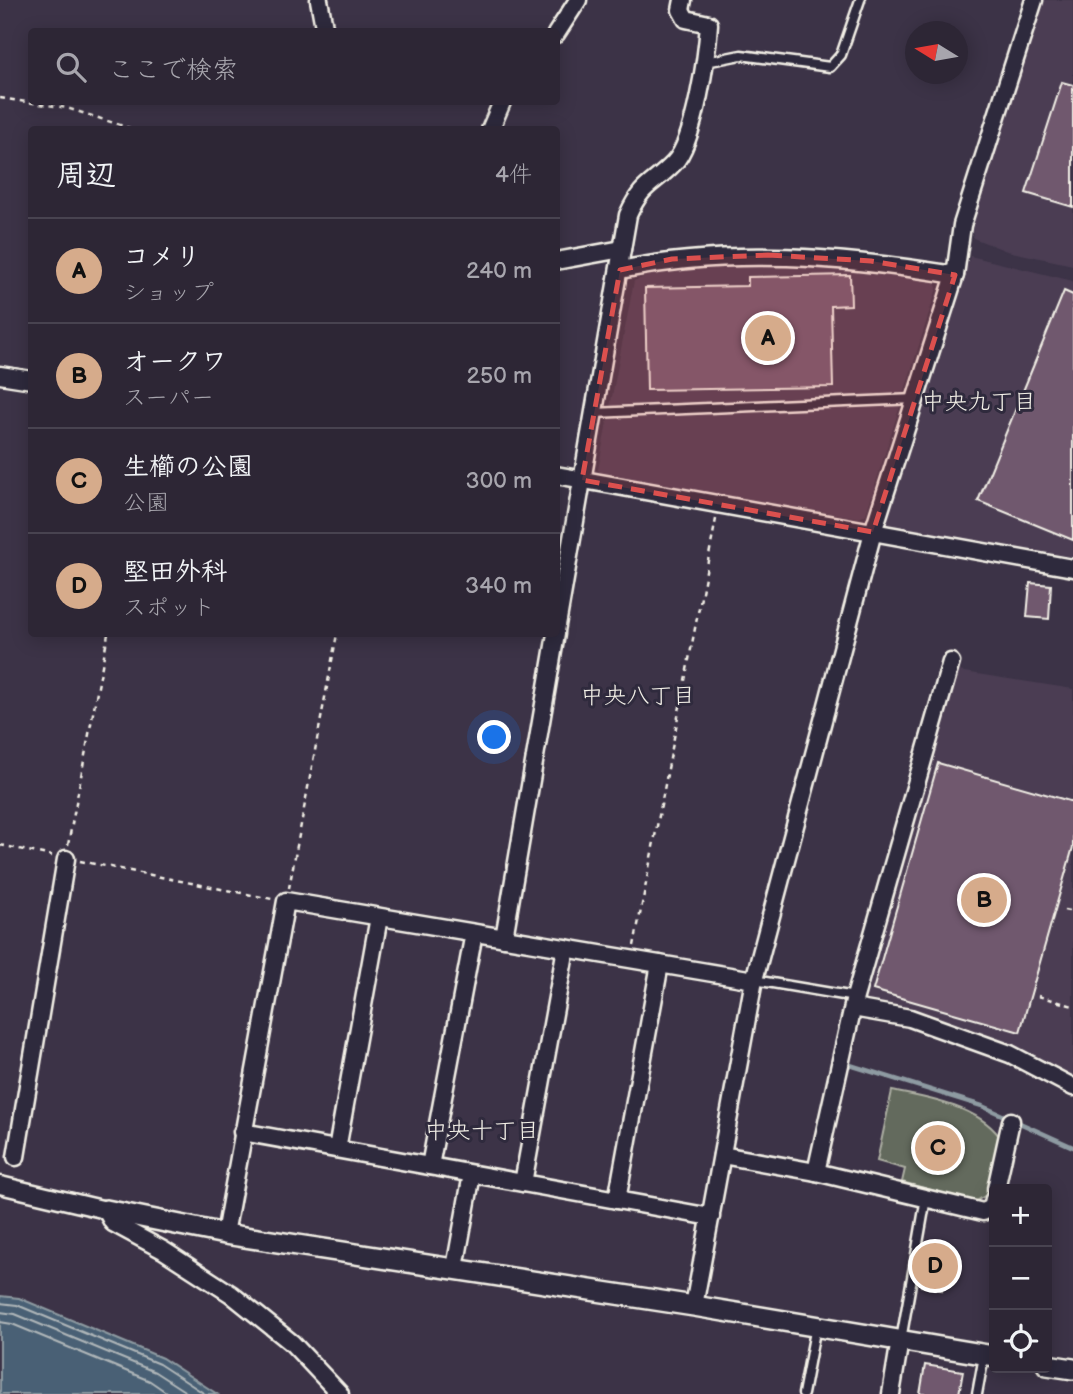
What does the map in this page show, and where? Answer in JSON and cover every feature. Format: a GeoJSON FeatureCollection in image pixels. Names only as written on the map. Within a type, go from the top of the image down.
{"type":"FeatureCollection","features":[{"type":"Feature","properties":{"kind":"street"},"geometry":{"type":"LineString","coordinates":[[318,0],[324,28]]}},
{"type":"Feature","properties":{"kind":"street"},"geometry":{"type":"LineString","coordinates":[[560,28],[578,0]]}},
{"type":"Feature","properties":{"kind":"street"},"geometry":{"type":"LineString","coordinates":[[560,609],[628,215],[639,192],[674,163],[684,148],[706,62],[709,24],[686,19],[681,10],[683,0]]}},
{"type":"Feature","properties":{"kind":"street"},"geometry":{"type":"LineString","coordinates":[[694,1306],[754,980],[873,532],[955,275],[962,225],[1034,0]]}},
{"type":"Feature","properties":{"kind":"street"},"geometry":{"type":"LineString","coordinates":[[492,126],[501,105]]}},
{"type":"Feature","properties":{"kind":"street"},"geometry":{"type":"LineString","coordinates":[[560,260],[622,249]]}},
{"type":"Feature","properties":{"kind":"street"},"geometry":{"type":"LineString","coordinates":[[620,270],[672,259],[768,255],[871,261],[955,275]]}},
{"type":"Feature","properties":{"kind":"street"},"geometry":{"type":"LineString","coordinates":[[0,375],[28,379]]}},
{"type":"Feature","properties":{"kind":"street"},"geometry":{"type":"LineString","coordinates":[[560,476],[719,502],[1073,568]]}},
{"type":"Feature","properties":{"kind":"street"},"geometry":{"type":"LineString","coordinates":[[505,938],[555,637]]}},
{"type":"Feature","properties":{"kind":"street"},"geometry":{"type":"LineString","coordinates":[[816,1172],[854,1002],[951,662]]}},
{"type":"Feature","properties":{"kind":"street"},"geometry":{"type":"LineString","coordinates":[[16,1157],[66,859]]}},
{"type":"Feature","properties":{"kind":"street"},"geometry":{"type":"LineString","coordinates":[[225,1234],[286,901],[754,980]]}},
{"type":"Feature","properties":{"kind":"street"},"geometry":{"type":"LineString","coordinates":[[337,1149],[379,917]]}},
{"type":"Feature","properties":{"kind":"street"},"geometry":{"type":"LineString","coordinates":[[430,1166],[474,933]]}},
{"type":"Feature","properties":{"kind":"street"},"geometry":{"type":"LineString","coordinates":[[523,1183],[566,948]]}},
{"type":"Feature","properties":{"kind":"street"},"geometry":{"type":"LineString","coordinates":[[617,1200],[660,964]]}},
{"type":"Feature","properties":{"kind":"street"},"geometry":{"type":"LineString","coordinates":[[854,1002],[909,1018],[998,1050],[1073,1087]]}},
{"type":"Feature","properties":{"kind":"street"},"geometry":{"type":"LineString","coordinates":[[997,1184],[1010,1121]]}},
{"type":"Feature","properties":{"kind":"street"},"geometry":{"type":"LineString","coordinates":[[242,1132],[711,1217]]}},
{"type":"Feature","properties":{"kind":"street"},"geometry":{"type":"LineString","coordinates":[[722,1155],[816,1172],[984,1212],[989,1210]]}},
{"type":"Feature","properties":{"kind":"street"},"geometry":{"type":"LineString","coordinates":[[455,1268],[472,1174]]}},
{"type":"Feature","properties":{"kind":"street"},"geometry":{"type":"LineString","coordinates":[[0,1185],[225,1234],[694,1306],[989,1356]]}},
{"type":"Feature","properties":{"kind":"street"},"geometry":{"type":"LineString","coordinates":[[106,1210],[113,1223],[163,1250],[231,1294],[292,1343],[340,1394]]}},
{"type":"Feature","properties":{"kind":"street"},"geometry":{"type":"LineString","coordinates":[[891,1394],[900,1340]]}},
{"type":"Feature","properties":{"kind":"street"},"geometry":{"type":"LineString","coordinates":[[1052,1367],[1073,1369]]}},
{"type":"Feature","properties":{"kind":"lane"},"geometry":{"type":"LineString","coordinates":[[706,62],[741,55],[830,67],[841,55],[860,0]]}},
{"type":"Feature","properties":{"kind":"lane"},"geometry":{"type":"LineString","coordinates":[[594,413],[915,399]]}},
{"type":"Feature","properties":{"kind":"lane"},"geometry":{"type":"LineString","coordinates":[[754,980],[854,1002]]}},
{"type":"Feature","properties":{"kind":"lane"},"geometry":{"type":"LineString","coordinates":[[900,1340],[926,1198]]}},
{"type":"Feature","properties":{"kind":"lane"},"geometry":{"type":"LineString","coordinates":[[803,1394],[816,1326]]}},
{"type":"Feature","properties":{"kind":"lane"},"geometry":{"type":"LineString","coordinates":[[977,1394],[989,1356]]}},
{"type":"Feature","properties":{"kind":"path"},"geometry":{"type":"LineString","coordinates":[[0,98],[28,102]]}},
{"type":"Feature","properties":{"kind":"path"},"geometry":{"type":"LineString","coordinates":[[47,105],[67,108],[123,126]]}},
{"type":"Feature","properties":{"kind":"path"},"geometry":{"type":"LineString","coordinates":[[631,959],[719,502]]}},
{"type":"Feature","properties":{"kind":"path"},"geometry":{"type":"LineString","coordinates":[[66,859],[106,637]]}},
{"type":"Feature","properties":{"kind":"path"},"geometry":{"type":"LineString","coordinates":[[0,845],[286,901],[336,637]]}},
{"type":"Feature","properties":{"kind":"path"},"geometry":{"type":"LineString","coordinates":[[1063,909],[1073,912]]}},
{"type":"Feature","properties":{"kind":"path"},"geometry":{"type":"LineString","coordinates":[[1038,996],[1073,1006]]}},
{"type":"Feature","properties":{"kind":"highlighted area"},"geometry":{"type":"Polygon","coordinates":[[[768,255],[871,261],[955,275],[873,532],[582,480],[620,270],[672,259],[768,255]]]}},
{"type":"Feature","properties":{"kind":"shaded area"},"geometry":{"type":"Polygon","coordinates":[[[1039,0],[1073,0],[1073,265],[1007,251],[973,238],[971,222],[1039,0]]]}},
{"type":"Feature","properties":{"kind":"shaded area"},"geometry":{"type":"Polygon","coordinates":[[[970,256],[1073,281],[1073,557],[881,526],[970,256]]]}},
{"type":"Feature","properties":{"kind":"shaded area"},"geometry":{"type":"Polygon","coordinates":[[[753,262],[813,263],[933,278],[937,288],[866,514],[860,518],[675,488],[601,474],[598,470],[634,281],[662,270],[753,262]]]}},
{"type":"Feature","properties":{"kind":"shaded area"},"geometry":{"type":"Polygon","coordinates":[[[958,671],[1073,689],[1073,1080],[865,1003],[862,995],[958,671]]]}},
{"type":"Feature","properties":{"kind":"green space"},"geometry":{"type":"Polygon","coordinates":[[[892,1091],[935,1100],[965,1110],[990,1126],[999,1136],[986,1195],[975,1202],[902,1182],[905,1169],[877,1161],[892,1091]]]}},
{"type":"Feature","properties":{"kind":"water"},"geometry":{"type":"Polygon","coordinates":[[[0,1296],[19,1298],[162,1358],[217,1394],[0,1394],[0,1296]]]}},
{"type":"Feature","properties":{"kind":"building"},"geometry":{"type":"Polygon","coordinates":[[[1062,82],[1073,85],[1073,207],[1026,193],[1062,82]]]}},
{"type":"Feature","properties":{"kind":"building"},"geometry":{"type":"Polygon","coordinates":[[[850,275],[851,305],[831,306],[833,387],[647,390],[645,288],[748,286],[748,277],[850,275]]]}},
{"type":"Feature","properties":{"kind":"building"},"geometry":{"type":"Polygon","coordinates":[[[1064,291],[1073,295],[1073,540],[978,501],[1064,291]]]}},
{"type":"Feature","properties":{"kind":"building"},"geometry":{"type":"Polygon","coordinates":[[[1030,583],[1051,585],[1049,619],[1027,617],[1030,583]]]}},
{"type":"Feature","properties":{"kind":"building"},"geometry":{"type":"Polygon","coordinates":[[[938,763],[1073,802],[1073,847],[1020,1032],[873,990],[938,763]]]}},
{"type":"Feature","properties":{"kind":"building"},"geometry":{"type":"Polygon","coordinates":[[[927,1244],[949,1245],[942,1290],[921,1286],[927,1244]]]}},
{"type":"Feature","properties":{"kind":"building"},"geometry":{"type":"Polygon","coordinates":[[[925,1365],[963,1371],[959,1394],[920,1394],[925,1365]]]}},
{"type":"Feature","properties":{"kind":"waterway"},"geometry":{"type":"LineString","coordinates":[[850,1065],[982,1106],[1073,1147]]}},
{"type":"Feature","properties":{"kind":"place","name":"コメリ"},"geometry":{"type":"Point","coordinates":[768,338]}},
{"type":"Feature","properties":{"kind":"place","name":"オークワ"},"geometry":{"type":"Point","coordinates":[984,900]}},
{"type":"Feature","properties":{"kind":"place","name":"生櫛の公園"},"geometry":{"type":"Point","coordinates":[938,1148]}},
{"type":"Feature","properties":{"kind":"place","name":"堅田外科"},"geometry":{"type":"Point","coordinates":[935,1266]}},
{"type":"Feature","properties":{"kind":"district","name":"中央九丁目"},"geometry":{"type":"Point","coordinates":[979,402]}},
{"type":"Feature","properties":{"kind":"district","name":"中央八丁目"},"geometry":{"type":"Point","coordinates":[638,696]}},
{"type":"Feature","properties":{"kind":"district","name":"中央十丁目"},"geometry":{"type":"Point","coordinates":[482,1131]}}]}
